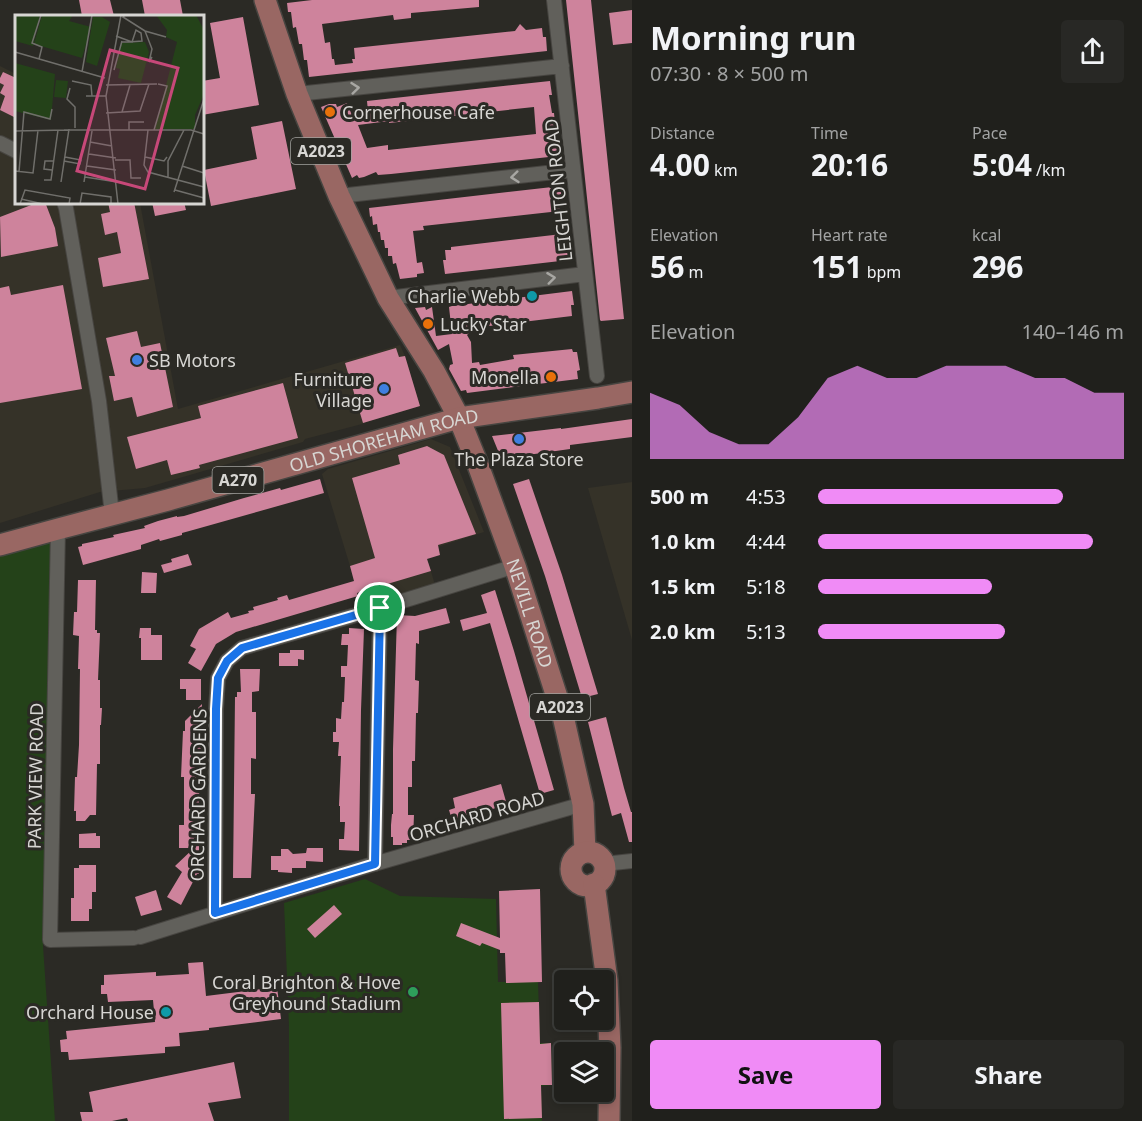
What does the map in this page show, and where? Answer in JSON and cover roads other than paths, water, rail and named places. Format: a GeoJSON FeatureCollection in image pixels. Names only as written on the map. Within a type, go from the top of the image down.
{"type":"FeatureCollection","features":[{"type":"Feature","properties":{"kind":"main road","name":"A2023"},"geometry":{"type":"LineString","coordinates":[[265,0],[297,94],[339,196],[388,298],[434,371],[459,417]]}},
{"type":"Feature","properties":{"kind":"main road","name":"OLD SHOREHAM ROAD"},"geometry":{"type":"LineString","coordinates":[[0,545],[180,497],[459,417],[632,392]]}},
{"type":"Feature","properties":{"kind":"main road","name":"NEVILL ROAD"},"geometry":{"type":"LineString","coordinates":[[459,417],[515,566],[562,716],[582,804],[585,852]]}},
{"type":"Feature","properties":{"kind":"main road"},"geometry":{"type":"LineString","coordinates":[[585,852],[597,854],[604,864],[604,873],[599,882],[588,886],[575,880],[570,868],[579,854],[585,852]]}},
{"type":"Feature","properties":{"kind":"main road"},"geometry":{"type":"LineString","coordinates":[[594,884],[607,981],[610,1048],[609,1121]]}},
{"type":"Feature","properties":{"kind":"street","name":"LEIGHTON ROAD"},"geometry":{"type":"LineString","coordinates":[[555,0],[597,376]]}},
{"type":"Feature","properties":{"kind":"street"},"geometry":{"type":"LineString","coordinates":[[297,94],[562,66]]}},
{"type":"Feature","properties":{"kind":"street"},"geometry":{"type":"LineString","coordinates":[[0,143],[15,150]]}},
{"type":"Feature","properties":{"kind":"street"},"geometry":{"type":"LineString","coordinates":[[339,196],[573,170]]}},
{"type":"Feature","properties":{"kind":"street"},"geometry":{"type":"LineString","coordinates":[[65,204],[99,401],[112,514]]}},
{"type":"Feature","properties":{"kind":"street"},"geometry":{"type":"LineString","coordinates":[[388,298],[585,274]]}},
{"type":"Feature","properties":{"kind":"street","name":"PARK VIEW ROAD"},"geometry":{"type":"LineString","coordinates":[[58,529],[50,940],[137,938]]}},
{"type":"Feature","properties":{"kind":"street","name":"ORCHARD GARDENS"},"geometry":{"type":"LineString","coordinates":[[215,913],[216,709],[218,678],[227,661],[242,648],[515,566]]}},
{"type":"Feature","properties":{"kind":"street"},"geometry":{"type":"LineString","coordinates":[[375,864],[380,608]]}},
{"type":"Feature","properties":{"kind":"street","name":"ORCHARD ROAD"},"geometry":{"type":"LineString","coordinates":[[137,938],[375,864],[582,804]]}},
{"type":"Feature","properties":{"kind":"street"},"geometry":{"type":"LineString","coordinates":[[604,864],[632,861]]}},
{"type":"Feature","properties":{"kind":"place","name":"Cornerhouse Cafe"},"geometry":{"type":"Point","coordinates":[330,112]}},
{"type":"Feature","properties":{"kind":"place","name":"Charlie Webb"},"geometry":{"type":"Point","coordinates":[532,296]}},
{"type":"Feature","properties":{"kind":"place","name":"Lucky Star"},"geometry":{"type":"Point","coordinates":[428,324]}},
{"type":"Feature","properties":{"kind":"place","name":"SB Motors"},"geometry":{"type":"Point","coordinates":[137,360]}},
{"type":"Feature","properties":{"kind":"place","name":"Monella"},"geometry":{"type":"Point","coordinates":[551,377]}},
{"type":"Feature","properties":{"kind":"place","name":"Furniture Village"},"geometry":{"type":"Point","coordinates":[384,389]}},
{"type":"Feature","properties":{"kind":"place","name":"The Plaza Store"},"geometry":{"type":"Point","coordinates":[519,439]}},
{"type":"Feature","properties":{"kind":"place","name":"Coral Brighton & Hove Greyhound Stadium"},"geometry":{"type":"Point","coordinates":[413,992]}},
{"type":"Feature","properties":{"kind":"place","name":"Orchard House"},"geometry":{"type":"Point","coordinates":[166,1012]}}]}
